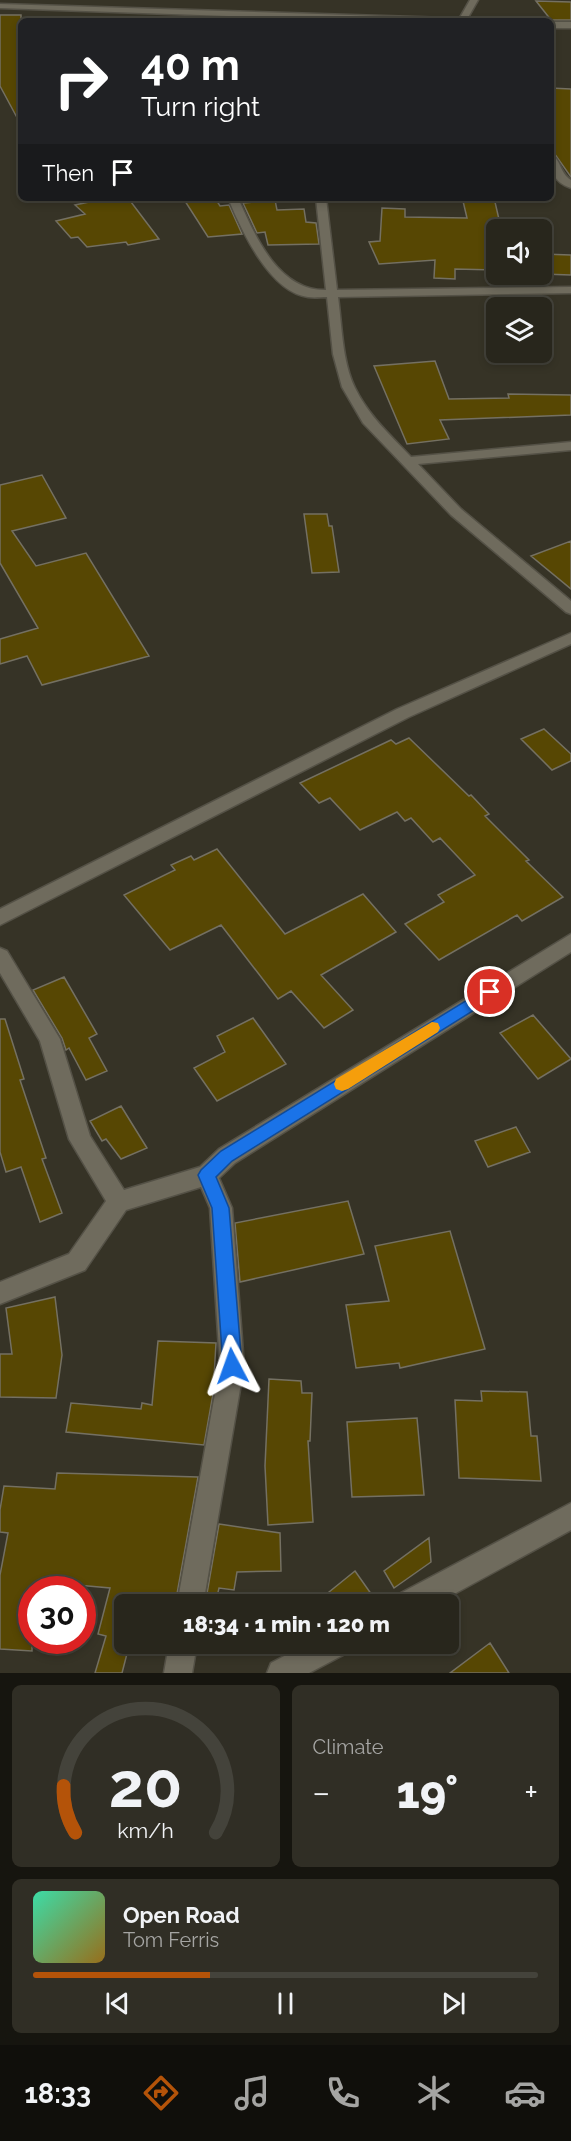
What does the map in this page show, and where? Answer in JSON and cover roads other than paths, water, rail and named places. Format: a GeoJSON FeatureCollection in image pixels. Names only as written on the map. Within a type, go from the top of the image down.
{"type":"FeatureCollection","features":[{"type":"Feature","properties":{"kind":"street"},"geometry":{"type":"LineString","coordinates":[[464,18],[474,0]]}},
{"type":"Feature","properties":{"kind":"street"},"geometry":{"type":"LineString","coordinates":[[0,6],[332,18]]}},
{"type":"Feature","properties":{"kind":"street"},"geometry":{"type":"LineString","coordinates":[[141,10],[145,18]]}},
{"type":"Feature","properties":{"kind":"street"},"geometry":{"type":"LineString","coordinates":[[554,25],[571,26]]}},
{"type":"Feature","properties":{"kind":"street"},"geometry":{"type":"LineString","coordinates":[[554,165],[560,178],[571,185]]}},
{"type":"Feature","properties":{"kind":"street"},"geometry":{"type":"LineString","coordinates":[[234,201],[243,223],[270,265],[286,282],[309,294],[571,290]]}},
{"type":"Feature","properties":{"kind":"street"},"geometry":{"type":"LineString","coordinates":[[321,201],[339,354],[348,387],[368,420],[456,512],[571,609]]}},
{"type":"Feature","properties":{"kind":"street"},"geometry":{"type":"LineString","coordinates":[[407,461],[571,446]]}},
{"type":"Feature","properties":{"kind":"street"},"geometry":{"type":"LineString","coordinates":[[0,918],[403,713],[571,639]]}},
{"type":"Feature","properties":{"kind":"street"},"geometry":{"type":"LineString","coordinates":[[0,1293],[77,1262],[118,1202],[207,1175],[227,1156],[571,942]]}},
{"type":"Feature","properties":{"kind":"street"},"geometry":{"type":"LineString","coordinates":[[0,956],[50,1039],[80,1138],[118,1202]]}},
{"type":"Feature","properties":{"kind":"street"},"geometry":{"type":"LineString","coordinates":[[192,1594],[232,1366],[221,1208],[207,1175]]}},
{"type":"Feature","properties":{"kind":"street"},"geometry":{"type":"LineString","coordinates":[[427,1594],[571,1516]]}},
{"type":"Feature","properties":{"kind":"street"},"geometry":{"type":"LineString","coordinates":[[178,1673],[181,1654]]}},
{"type":"Feature","properties":{"kind":"street"},"geometry":{"type":"LineString","coordinates":[[281,1673],[316,1654]]}}]}
